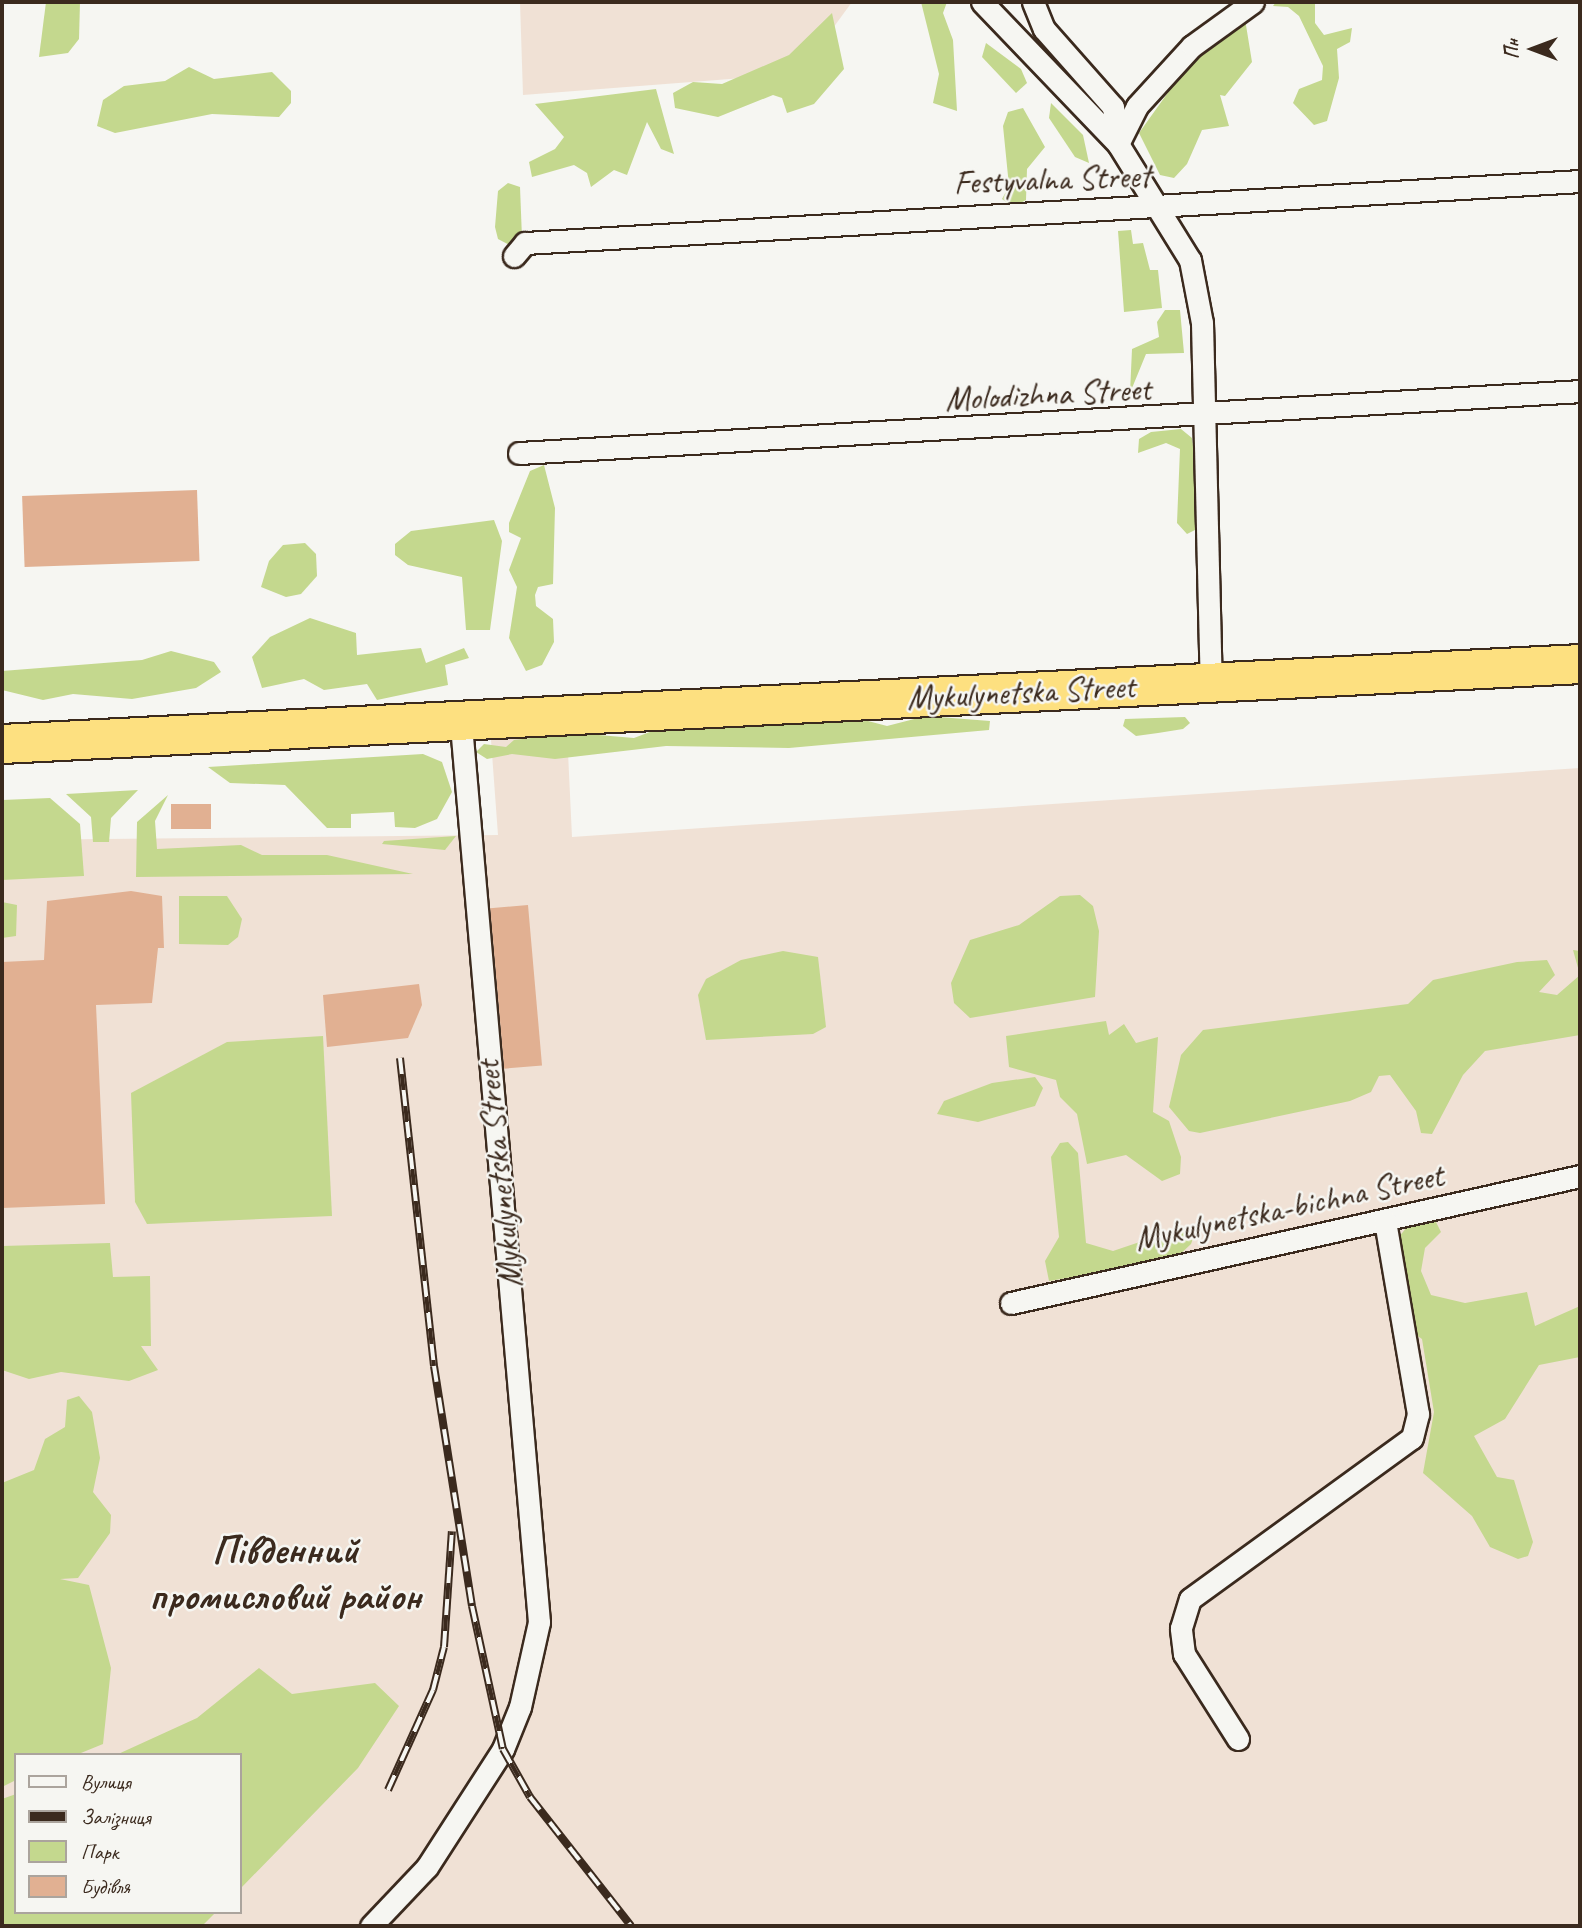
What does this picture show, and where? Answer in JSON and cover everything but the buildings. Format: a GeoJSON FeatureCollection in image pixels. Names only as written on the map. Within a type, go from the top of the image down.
{"type":"FeatureCollection","features":[{"type":"Feature","properties":{"kind":"highway","name":"Mykulynetska Street"},"geometry":{"type":"LineString","coordinates":[[2,744],[461,725],[1580,664]]}},
{"type":"Feature","properties":{"kind":"street"},"geometry":{"type":"LineString","coordinates":[[982,2],[1118,144],[1163,208],[1190,260],[1202,323],[1211,684]]}},
{"type":"Feature","properties":{"kind":"street"},"geometry":{"type":"LineString","coordinates":[[1033,2],[1044,29],[1113,107],[1118,144]]}},
{"type":"Feature","properties":{"kind":"street"},"geometry":{"type":"LineString","coordinates":[[1118,144],[1137,106],[1176,63],[1253,2]]}},
{"type":"Feature","properties":{"kind":"street","name":"Festyvalna Street"},"geometry":{"type":"LineString","coordinates":[[520,249],[1125,205],[1163,208],[1580,181]]}},
{"type":"Feature","properties":{"kind":"street","name":"Molodizhna Street"},"geometry":{"type":"LineString","coordinates":[[519,453],[1205,417],[1580,391]]}},
{"type":"Feature","properties":{"kind":"street","name":"Mykulynetska Street"},"geometry":{"type":"LineString","coordinates":[[371,1926],[427,1867],[503,1749],[520,1707],[538,1622],[461,725]]}},
{"type":"Feature","properties":{"kind":"street","name":"Mykulynetska-bichna Street"},"geometry":{"type":"LineString","coordinates":[[1010,1303],[1580,1176]]}},
{"type":"Feature","properties":{"kind":"street"},"geometry":{"type":"LineString","coordinates":[[1238,1739],[1184,1654],[1181,1628],[1190,1599],[1412,1438],[1418,1414],[1385,1220]]}},
{"type":"Feature","properties":{"kind":"shaded area"},"geometry":{"type":"Polygon","coordinates":[[[520,2],[852,2],[814,54],[743,78],[523,95],[520,2]]]}},
{"type":"Feature","properties":{"kind":"shaded area"},"geometry":{"type":"Polygon","coordinates":[[[566,710],[572,837],[1580,768],[1580,1926],[2,1926],[2,840],[498,835],[489,713],[566,710]]]}},
{"type":"Feature","properties":{"kind":"green space"},"geometry":{"type":"Polygon","coordinates":[[[46,2],[80,2],[79,39],[68,53],[39,57],[46,2]]]}},
{"type":"Feature","properties":{"kind":"green space"},"geometry":{"type":"Polygon","coordinates":[[[921,2],[947,2],[943,13],[953,40],[957,111],[933,103],[939,74],[921,2]]]}},
{"type":"Feature","properties":{"kind":"green space"},"geometry":{"type":"Polygon","coordinates":[[[1276,2],[1315,2],[1315,23],[1324,35],[1352,28],[1350,42],[1337,49],[1339,78],[1327,121],[1314,125],[1293,103],[1299,89],[1322,80],[1323,66],[1299,16],[1288,7],[1273,6],[1276,2]]]}},
{"type":"Feature","properties":{"kind":"green space"},"geometry":{"type":"Polygon","coordinates":[[[832,13],[844,69],[814,104],[787,113],[782,98],[773,95],[718,117],[675,108],[673,93],[693,82],[722,84],[789,55],[832,13]]]}},
{"type":"Feature","properties":{"kind":"green space"},"geometry":{"type":"Polygon","coordinates":[[[1245,19],[1252,62],[1225,96],[1220,95],[1229,126],[1202,130],[1187,164],[1174,178],[1160,175],[1139,133],[1197,52],[1245,19]]]}},
{"type":"Feature","properties":{"kind":"green space"},"geometry":{"type":"Polygon","coordinates":[[[986,43],[1021,69],[1027,83],[1016,93],[982,57],[986,43]]]}},
{"type":"Feature","properties":{"kind":"green space"},"geometry":{"type":"Polygon","coordinates":[[[189,67],[214,79],[272,72],[291,91],[291,103],[279,117],[212,114],[115,133],[97,126],[103,100],[124,86],[165,81],[189,67]]]}},
{"type":"Feature","properties":{"kind":"green space"},"geometry":{"type":"Polygon","coordinates":[[[656,89],[674,154],[661,149],[647,122],[627,175],[614,170],[591,187],[587,173],[574,165],[532,177],[529,162],[555,149],[564,137],[535,104],[656,89]]]}},
{"type":"Feature","properties":{"kind":"green space"},"geometry":{"type":"Polygon","coordinates":[[[1051,103],[1083,135],[1089,163],[1075,157],[1049,118],[1051,103]]]}},
{"type":"Feature","properties":{"kind":"green space"},"geometry":{"type":"Polygon","coordinates":[[[1023,108],[1045,147],[1027,169],[1026,200],[1013,207],[1002,199],[1009,186],[1003,126],[1008,112],[1023,108]]]}},
{"type":"Feature","properties":{"kind":"green space"},"geometry":{"type":"Polygon","coordinates":[[[508,183],[520,187],[522,238],[515,248],[498,239],[495,227],[498,191],[508,183]]]}},
{"type":"Feature","properties":{"kind":"green space"},"geometry":{"type":"Polygon","coordinates":[[[1131,230],[1133,244],[1143,243],[1150,270],[1158,270],[1162,308],[1124,312],[1118,231],[1131,230]]]}},
{"type":"Feature","properties":{"kind":"green space"},"geometry":{"type":"Polygon","coordinates":[[[1165,310],[1180,310],[1184,353],[1146,354],[1130,393],[1132,349],[1159,337],[1157,322],[1165,310]]]}},
{"type":"Feature","properties":{"kind":"green space"},"geometry":{"type":"Polygon","coordinates":[[[1181,429],[1192,438],[1198,483],[1199,528],[1187,534],[1177,523],[1180,449],[1166,443],[1138,453],[1139,439],[1151,432],[1181,429]]]}},
{"type":"Feature","properties":{"kind":"green space"},"geometry":{"type":"Polygon","coordinates":[[[544,465],[555,508],[553,584],[538,587],[535,595],[536,606],[553,619],[554,642],[542,665],[526,671],[509,638],[517,587],[509,570],[521,538],[509,532],[509,523],[530,471],[544,465]]]}},
{"type":"Feature","properties":{"kind":"green space"},"geometry":{"type":"Polygon","coordinates":[[[494,520],[502,541],[490,630],[466,630],[462,577],[408,565],[395,555],[395,544],[411,531],[494,520]]]}},
{"type":"Feature","properties":{"kind":"green space"},"geometry":{"type":"Polygon","coordinates":[[[305,543],[316,554],[317,576],[301,594],[286,597],[261,587],[269,561],[283,545],[305,543]]]}},
{"type":"Feature","properties":{"kind":"green space"},"geometry":{"type":"Polygon","coordinates":[[[310,618],[356,633],[357,655],[421,648],[426,663],[464,648],[469,658],[445,665],[448,685],[377,700],[367,684],[324,690],[304,679],[262,688],[252,657],[270,637],[310,618]]]}},
{"type":"Feature","properties":{"kind":"green space"},"geometry":{"type":"Polygon","coordinates":[[[171,651],[214,662],[221,672],[196,688],[132,699],[73,694],[43,700],[2,690],[2,671],[142,660],[171,651]]]}},
{"type":"Feature","properties":{"kind":"green space"},"geometry":{"type":"Polygon","coordinates":[[[926,716],[990,721],[989,730],[789,748],[666,746],[555,759],[512,754],[487,759],[476,752],[484,744],[506,747],[514,740],[575,733],[634,738],[655,730],[868,721],[887,726],[926,716]]]}},
{"type":"Feature","properties":{"kind":"green space"},"geometry":{"type":"Polygon","coordinates":[[[1185,717],[1190,723],[1183,729],[1158,733],[1136,736],[1123,726],[1125,719],[1185,717]]]}},
{"type":"Feature","properties":{"kind":"green space"},"geometry":{"type":"Polygon","coordinates":[[[423,754],[442,762],[452,792],[437,819],[415,828],[395,827],[394,812],[351,814],[351,828],[327,828],[285,785],[230,783],[208,767],[423,754]]]}},
{"type":"Feature","properties":{"kind":"green space"},"geometry":{"type":"Polygon","coordinates":[[[138,790],[111,818],[109,842],[93,842],[91,817],[66,794],[138,790]]]}},
{"type":"Feature","properties":{"kind":"green space"},"geometry":{"type":"Polygon","coordinates":[[[168,795],[155,821],[157,849],[241,845],[262,855],[327,855],[413,874],[136,877],[137,822],[168,795]]]}},
{"type":"Feature","properties":{"kind":"green space"},"geometry":{"type":"Polygon","coordinates":[[[50,798],[80,824],[84,876],[2,880],[2,800],[50,798]]]}},
{"type":"Feature","properties":{"kind":"green space"},"geometry":{"type":"Polygon","coordinates":[[[456,836],[445,850],[382,844],[384,841],[456,836]]]}},
{"type":"Feature","properties":{"kind":"green space"},"geometry":{"type":"Polygon","coordinates":[[[1080,895],[1093,906],[1099,931],[1095,997],[970,1018],[954,1003],[951,983],[970,940],[1019,925],[1060,896],[1080,895]]]}},
{"type":"Feature","properties":{"kind":"green space"},"geometry":{"type":"Polygon","coordinates":[[[179,896],[227,896],[242,919],[238,937],[228,945],[179,944],[179,896]]]}},
{"type":"Feature","properties":{"kind":"green space"},"geometry":{"type":"Polygon","coordinates":[[[2,902],[17,905],[16,936],[2,938],[2,902]]]}},
{"type":"Feature","properties":{"kind":"green space"},"geometry":{"type":"Polygon","coordinates":[[[1573,950],[1580,951],[1580,975],[1573,950]]]}},
{"type":"Feature","properties":{"kind":"green space"},"geometry":{"type":"Polygon","coordinates":[[[783,951],[818,957],[826,1027],[813,1034],[706,1040],[698,995],[706,979],[741,960],[783,951]]]}},
{"type":"Feature","properties":{"kind":"green space"},"geometry":{"type":"Polygon","coordinates":[[[1547,960],[1555,975],[1539,992],[1557,995],[1580,975],[1580,1035],[1485,1051],[1463,1075],[1432,1134],[1421,1133],[1416,1111],[1390,1075],[1379,1076],[1371,1092],[1350,1101],[1200,1133],[1189,1131],[1169,1107],[1181,1055],[1203,1030],[1408,1004],[1433,980],[1517,962],[1547,960]]]}},
{"type":"Feature","properties":{"kind":"green space"},"geometry":{"type":"Polygon","coordinates":[[[1106,1021],[1109,1035],[1124,1024],[1136,1043],[1158,1037],[1153,1112],[1169,1121],[1181,1157],[1180,1174],[1162,1181],[1126,1155],[1087,1164],[1077,1114],[1060,1097],[1056,1080],[1009,1067],[1006,1036],[1106,1021]]]}},
{"type":"Feature","properties":{"kind":"green space"},"geometry":{"type":"Polygon","coordinates":[[[323,1036],[332,1216],[147,1224],[135,1202],[131,1093],[227,1042],[323,1036]]]}},
{"type":"Feature","properties":{"kind":"green space"},"geometry":{"type":"Polygon","coordinates":[[[1035,1077],[1043,1088],[1035,1106],[978,1122],[937,1114],[944,1101],[992,1083],[1035,1077]]]}},
{"type":"Feature","properties":{"kind":"green space"},"geometry":{"type":"Polygon","coordinates":[[[1068,1142],[1078,1153],[1086,1243],[1113,1251],[1184,1227],[1196,1230],[1191,1244],[1174,1260],[1049,1281],[1045,1261],[1059,1237],[1051,1157],[1060,1143],[1068,1142]]]}},
{"type":"Feature","properties":{"kind":"green space"},"geometry":{"type":"Polygon","coordinates":[[[1434,1218],[1441,1232],[1425,1248],[1421,1271],[1431,1295],[1465,1303],[1527,1292],[1535,1326],[1580,1306],[1580,1357],[1539,1365],[1505,1419],[1474,1436],[1497,1477],[1514,1480],[1533,1542],[1528,1556],[1518,1559],[1490,1547],[1472,1516],[1423,1473],[1434,1412],[1422,1339],[1405,1327],[1390,1248],[1411,1222],[1434,1218]]]}},
{"type":"Feature","properties":{"kind":"green space"},"geometry":{"type":"Polygon","coordinates":[[[110,1243],[113,1277],[150,1276],[151,1346],[141,1346],[158,1370],[129,1381],[61,1372],[29,1379],[2,1370],[2,1246],[110,1243]]]}},
{"type":"Feature","properties":{"kind":"green space"},"geometry":{"type":"Polygon","coordinates":[[[79,1396],[92,1412],[100,1458],[93,1492],[111,1515],[110,1533],[78,1578],[60,1579],[89,1585],[111,1668],[103,1744],[81,1753],[14,1753],[14,1781],[2,1787],[2,1483],[34,1470],[45,1439],[65,1427],[67,1400],[79,1396]]]}},
{"type":"Feature","properties":{"kind":"green space"},"geometry":{"type":"Polygon","coordinates":[[[259,1668],[292,1694],[375,1683],[399,1706],[358,1768],[242,1887],[242,1753],[120,1753],[197,1718],[259,1668]]]}},
{"type":"Feature","properties":{"kind":"green space"},"geometry":{"type":"Polygon","coordinates":[[[14,1795],[14,1914],[214,1914],[202,1926],[2,1926],[2,1799],[14,1795]]]}},
{"type":"Feature","properties":{"kind":"railway"},"geometry":{"type":"LineString","coordinates":[[400,1058],[434,1366],[472,1606],[503,1749],[530,1797],[631,1926]]}},
{"type":"Feature","properties":{"kind":"railway"},"geometry":{"type":"LineString","coordinates":[[388,1790],[433,1690],[444,1647],[452,1531]]}},
{"type":"Feature","properties":{"kind":"district","name":"Південний промисловий район"},"geometry":{"type":"Point","coordinates":[285,1573]}}]}
